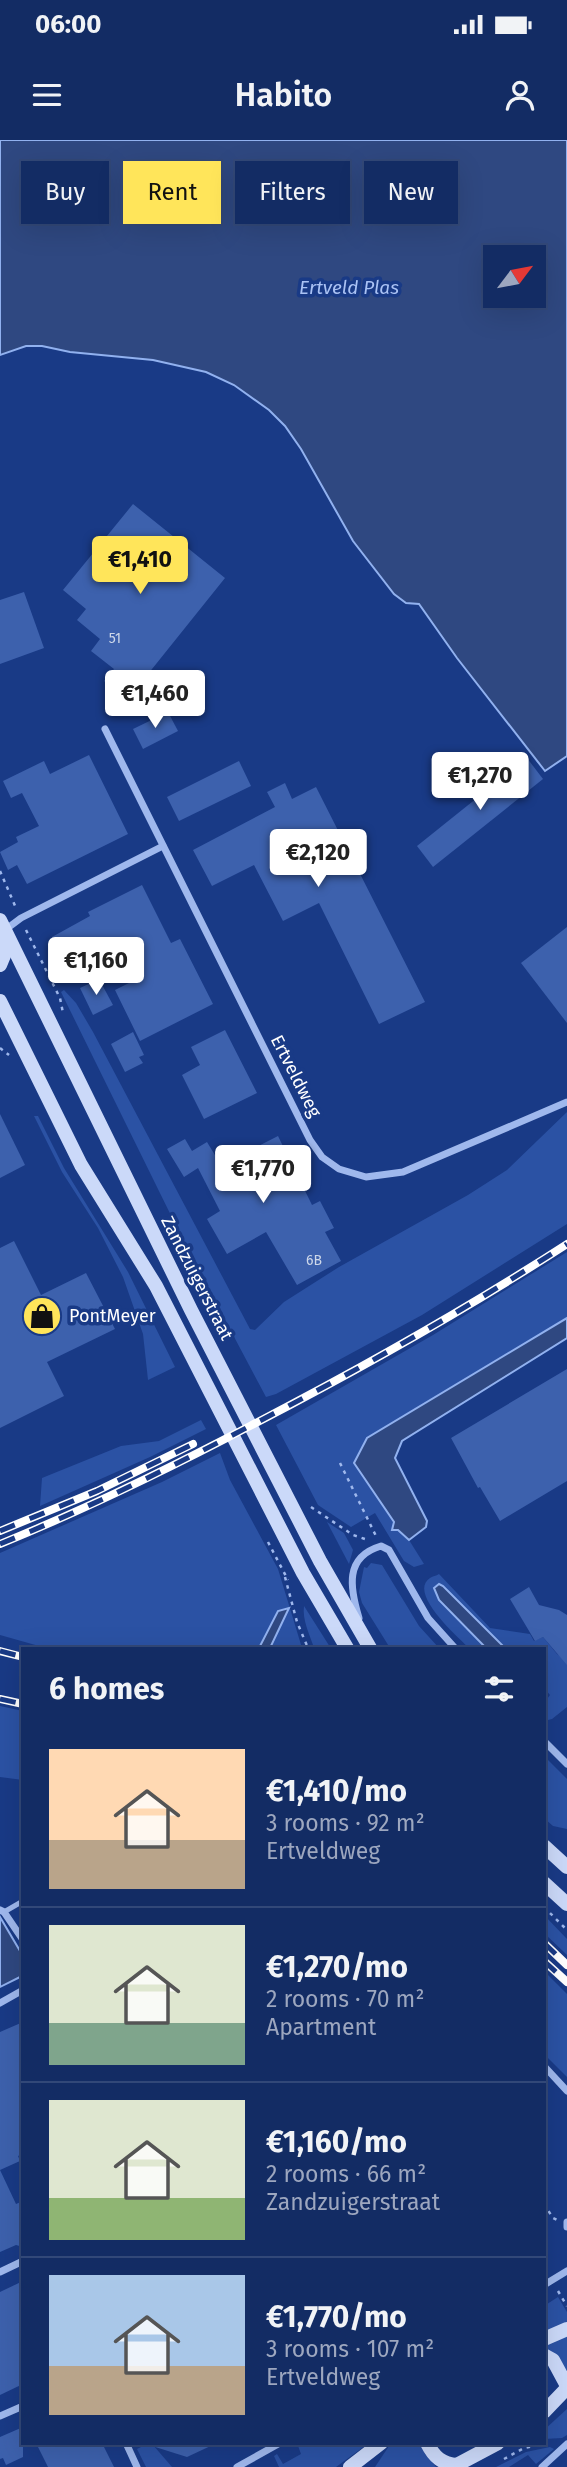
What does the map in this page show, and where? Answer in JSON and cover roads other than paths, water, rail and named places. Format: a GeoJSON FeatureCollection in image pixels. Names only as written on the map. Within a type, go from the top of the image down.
{"type":"FeatureCollection","features":[{"type":"Feature","properties":{"kind":"main road"},"geometry":{"type":"LineString","coordinates":[[0,965],[5,953],[2,928]]}},
{"type":"Feature","properties":{"kind":"main road","name":"Zandzuigerstraat"},"geometry":{"type":"LineString","coordinates":[[2,928],[191,1310],[320,1561],[368,1646]]}},
{"type":"Feature","properties":{"kind":"main road"},"geometry":{"type":"LineString","coordinates":[[0,1001],[81,1165],[156,1286],[290,1549],[345,1647]]}},
{"type":"Feature","properties":{"kind":"main road"},"geometry":{"type":"LineString","coordinates":[[546,1848],[567,1867]]}},
{"type":"Feature","properties":{"kind":"main road"},"geometry":{"type":"LineString","coordinates":[[546,1885],[567,1904]]}},
{"type":"Feature","properties":{"kind":"main road"},"geometry":{"type":"LineString","coordinates":[[546,2338],[567,2329]]}},
{"type":"Feature","properties":{"kind":"main road"},"geometry":{"type":"LineString","coordinates":[[546,2355],[553,2360],[567,2387],[546,2410]]}},
{"type":"Feature","properties":{"kind":"main road"},"geometry":{"type":"LineString","coordinates":[[350,2467],[378,2445]]}},
{"type":"Feature","properties":{"kind":"main road"},"geometry":{"type":"LineString","coordinates":[[428,2445],[438,2460],[455,2466],[494,2445]]}},
{"type":"Feature","properties":{"kind":"street","name":"Ertveldweg"},"geometry":{"type":"LineString","coordinates":[[105,729],[310,1140],[323,1157],[339,1169],[366,1177],[403,1172],[567,1102]]}},
{"type":"Feature","properties":{"kind":"street"},"geometry":{"type":"LineString","coordinates":[[2,928],[163,846]]}},
{"type":"Feature","properties":{"kind":"street"},"geometry":{"type":"LineString","coordinates":[[368,1646],[352,1595],[351,1583],[355,1567],[364,1552],[381,1546],[389,1550],[428,1618],[454,1647]]}},
{"type":"Feature","properties":{"kind":"street"},"geometry":{"type":"LineString","coordinates":[[546,1743],[567,1764]]}},
{"type":"Feature","properties":{"kind":"street"},"geometry":{"type":"LineString","coordinates":[[2,1911],[21,1937]]}},
{"type":"Feature","properties":{"kind":"street"},"geometry":{"type":"LineString","coordinates":[[0,2003],[21,1991]]}},
{"type":"Feature","properties":{"kind":"street"},"geometry":{"type":"LineString","coordinates":[[546,2068],[567,2091]]}},
{"type":"Feature","properties":{"kind":"street"},"geometry":{"type":"LineString","coordinates":[[0,2272],[21,2263]]}},
{"type":"Feature","properties":{"kind":"street"},"geometry":{"type":"LineString","coordinates":[[548,2283],[567,2271]]}},
{"type":"Feature","properties":{"kind":"street"},"geometry":{"type":"LineString","coordinates":[[0,2416],[21,2407]]}},
{"type":"Feature","properties":{"kind":"street"},"geometry":{"type":"LineString","coordinates":[[127,2445],[137,2467]]}},
{"type":"Feature","properties":{"kind":"street"},"geometry":{"type":"LineString","coordinates":[[237,2467],[276,2445]]}},
{"type":"Feature","properties":{"kind":"street"},"geometry":{"type":"LineString","coordinates":[[542,2467],[566,2445]]}},
{"type":"Feature","properties":{"kind":"lane"},"geometry":{"type":"LineString","coordinates":[[2,1911],[21,1902]]}},
{"type":"Feature","properties":{"kind":"water","name":"Ertveld Plas"},"geometry":{"type":"Polygon","coordinates":[[[0,140],[567,140],[567,756],[545,771],[457,658],[419,604],[406,603],[394,594],[353,541],[301,449],[285,426],[269,410],[234,385],[206,372],[153,360],[26,346],[0,355],[0,140]]]}},
{"type":"Feature","properties":{"kind":"water"},"geometry":{"type":"Polygon","coordinates":[[[567,1318],[567,1338],[402,1441],[395,1458],[427,1521],[426,1527],[409,1540],[398,1530],[392,1530],[394,1522],[354,1463],[367,1438],[567,1318]]]}},
{"type":"Feature","properties":{"kind":"water"},"geometry":{"type":"Polygon","coordinates":[[[439,1584],[443,1586],[504,1647],[485,1647],[439,1600],[434,1588],[439,1584]]]}},
{"type":"Feature","properties":{"kind":"water"},"geometry":{"type":"Polygon","coordinates":[[[289,1608],[270,1647],[260,1647],[278,1611],[289,1608]]]}},
{"type":"Feature","properties":{"kind":"water"},"geometry":{"type":"Polygon","coordinates":[[[0,1917],[21,1953],[21,1976],[0,1987],[0,1917]]]}},
{"type":"Feature","properties":{"kind":"railway"},"geometry":{"type":"LineString","coordinates":[[0,1544],[127,1488],[290,1405],[450,1316],[567,1244]]}},
{"type":"Feature","properties":{"kind":"railway"},"geometry":{"type":"LineString","coordinates":[[0,1531],[97,1491],[193,1444]]}},
{"type":"Feature","properties":{"kind":"railway"},"geometry":{"type":"LineString","coordinates":[[0,1651],[21,1656]]}},
{"type":"Feature","properties":{"kind":"railway"},"geometry":{"type":"LineString","coordinates":[[0,1699],[21,1704]]}},
{"type":"Feature","properties":{"kind":"railway"},"geometry":{"type":"LineString","coordinates":[[546,1945],[567,1965]]}},
{"type":"Feature","properties":{"kind":"railway"},"geometry":{"type":"LineString","coordinates":[[546,1963],[567,1982]]}},
{"type":"Feature","properties":{"kind":"place","name":"PontMeyer"},"geometry":{"type":"Point","coordinates":[42,1316]}}]}
